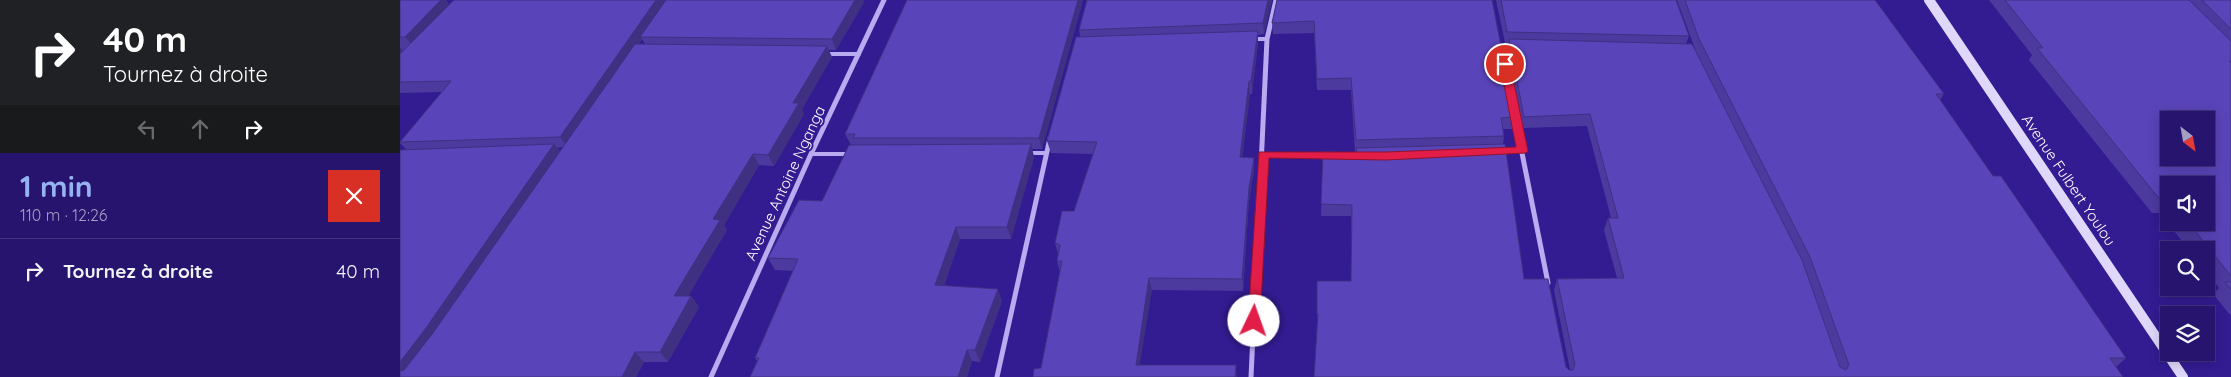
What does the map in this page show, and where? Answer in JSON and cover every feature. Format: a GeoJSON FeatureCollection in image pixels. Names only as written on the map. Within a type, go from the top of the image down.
{"type":"FeatureCollection","features":[{"type":"Feature","properties":{"kind":"main road","name":"Avenue Fulbert Youlou"},"geometry":{"type":"LineString","coordinates":[[1928,0],[2183,377]]}},
{"type":"Feature","properties":{"kind":"street","name":"Avenue Antoine Nganga"},"geometry":{"type":"LineString","coordinates":[[711,377],[811,154],[884,0]]}},
{"type":"Feature","properties":{"kind":"street"},"geometry":{"type":"LineString","coordinates":[[1251,377],[1263,154],[1266,39],[1276,0]]}},
{"type":"Feature","properties":{"kind":"street"},"geometry":{"type":"LineString","coordinates":[[1513,103],[1550,292]]}},
{"type":"Feature","properties":{"kind":"street"},"geometry":{"type":"LineString","coordinates":[[997,377],[1050,135]]}},
{"type":"Feature","properties":{"kind":"lane"},"geometry":{"type":"LineString","coordinates":[[1252,39],[1266,39]]}},
{"type":"Feature","properties":{"kind":"lane"},"geometry":{"type":"LineString","coordinates":[[819,54],[859,54]]}},
{"type":"Feature","properties":{"kind":"lane"},"geometry":{"type":"LineString","coordinates":[[1493,152],[1522,151]]}},
{"type":"Feature","properties":{"kind":"lane"},"geometry":{"type":"LineString","coordinates":[[1026,153],[1046,153]]}},
{"type":"Feature","properties":{"kind":"lane"},"geometry":{"type":"LineString","coordinates":[[811,154],[850,154]]}},
{"type":"Feature","properties":{"kind":"lane"},"geometry":{"type":"LineString","coordinates":[[1263,154],[1330,155]]}},
{"type":"Feature","properties":{"kind":"building"},"geometry":{"type":"Polygon","coordinates":[[[400,0],[441,0],[405,37],[400,37],[400,0]]]}},
{"type":"Feature","properties":{"kind":"building"},"geometry":{"type":"Polygon","coordinates":[[[454,0],[656,0],[560,137],[400,142],[451,81],[400,82],[400,54],[454,0]]]}},
{"type":"Feature","properties":{"kind":"building"},"geometry":{"type":"Polygon","coordinates":[[[666,0],[855,0],[832,39],[640,37],[666,0]]]}},
{"type":"Feature","properties":{"kind":"building"},"geometry":{"type":"Polygon","coordinates":[[[907,0],[1078,0],[1039,138],[853,138],[855,134],[845,134],[907,0]]]}},
{"type":"Feature","properties":{"kind":"building"},"geometry":{"type":"Polygon","coordinates":[[[1087,0],[1268,0],[1263,23],[1079,30],[1087,0]]]}},
{"type":"Feature","properties":{"kind":"building"},"geometry":{"type":"Polygon","coordinates":[[[1277,0],[1492,0],[1515,117],[1501,118],[1504,136],[1356,140],[1351,78],[1317,79],[1314,21],[1272,23],[1277,0]]]}},
{"type":"Feature","properties":{"kind":"building"},"geometry":{"type":"Polygon","coordinates":[[[1501,0],[1676,0],[1689,36],[1507,32],[1501,0]]]}},
{"type":"Feature","properties":{"kind":"building"},"geometry":{"type":"Polygon","coordinates":[[[1685,0],[1875,0],[1944,94],[1936,94],[1993,176],[2001,176],[2126,358],[2110,358],[2123,377],[1314,377],[1318,314],[1317,281],[1351,281],[1352,205],[1321,204],[1323,152],[1357,153],[1356,148],[1505,144],[1524,279],[1548,279],[1566,367],[1569,370],[1573,370],[1575,365],[1557,279],[1624,278],[1608,218],[1618,218],[1590,114],[1524,117],[1509,39],[1692,44],[1802,260],[1840,367],[1846,370],[1849,365],[1810,257],[1699,39],[1685,0]]]}},
{"type":"Feature","properties":{"kind":"building"},"geometry":{"type":"Polygon","coordinates":[[[2005,0],[2189,0],[2231,41],[2231,61],[2229,61],[2231,63],[2231,276],[2215,256],[2215,241],[2203,241],[2195,231],[2215,231],[2215,176],[2160,176],[2160,200],[2037,48],[2043,48],[2005,0]]]}},
{"type":"Feature","properties":{"kind":"building"},"geometry":{"type":"Polygon","coordinates":[[[2202,0],[2231,0],[2231,29],[2202,0]]]}},
{"type":"Feature","properties":{"kind":"building"},"geometry":{"type":"Polygon","coordinates":[[[1258,31],[1251,81],[1249,81],[1240,157],[1254,158],[1249,188],[1242,279],[1149,278],[1136,365],[1236,365],[1235,377],[1033,377],[1034,369],[1041,368],[1062,261],[1057,261],[1060,245],[1055,243],[1062,211],[1074,211],[1097,142],[1047,141],[1076,37],[1258,31]]]}},
{"type":"Feature","properties":{"kind":"building"},"geometry":{"type":"Polygon","coordinates":[[[635,44],[827,46],[793,103],[799,103],[768,155],[753,154],[713,219],[720,220],[674,296],[691,296],[660,352],[635,352],[622,377],[400,377],[400,370],[405,369],[433,333],[635,44]]]}},
{"type":"Feature","properties":{"kind":"building"},"geometry":{"type":"Polygon","coordinates":[[[554,144],[426,328],[400,362],[400,150],[554,144]]]}},
{"type":"Feature","properties":{"kind":"building"},"geometry":{"type":"Polygon","coordinates":[[[1031,144],[1007,227],[956,227],[935,285],[998,289],[975,350],[967,350],[958,377],[750,377],[759,358],[755,358],[798,259],[768,258],[799,200],[822,201],[849,145],[1031,144]]]}},
{"type":"Feature","properties":{"kind":"building"},"geometry":{"type":"Polygon","coordinates":[[[2225,282],[2231,282],[2231,289],[2225,282]]]}},
{"type":"Feature","properties":{"kind":"route"},"geometry":{"type":"LineString","coordinates":[[1254,321],[1263,154],[1386,156],[1522,151],[1505,64]]}}]}
